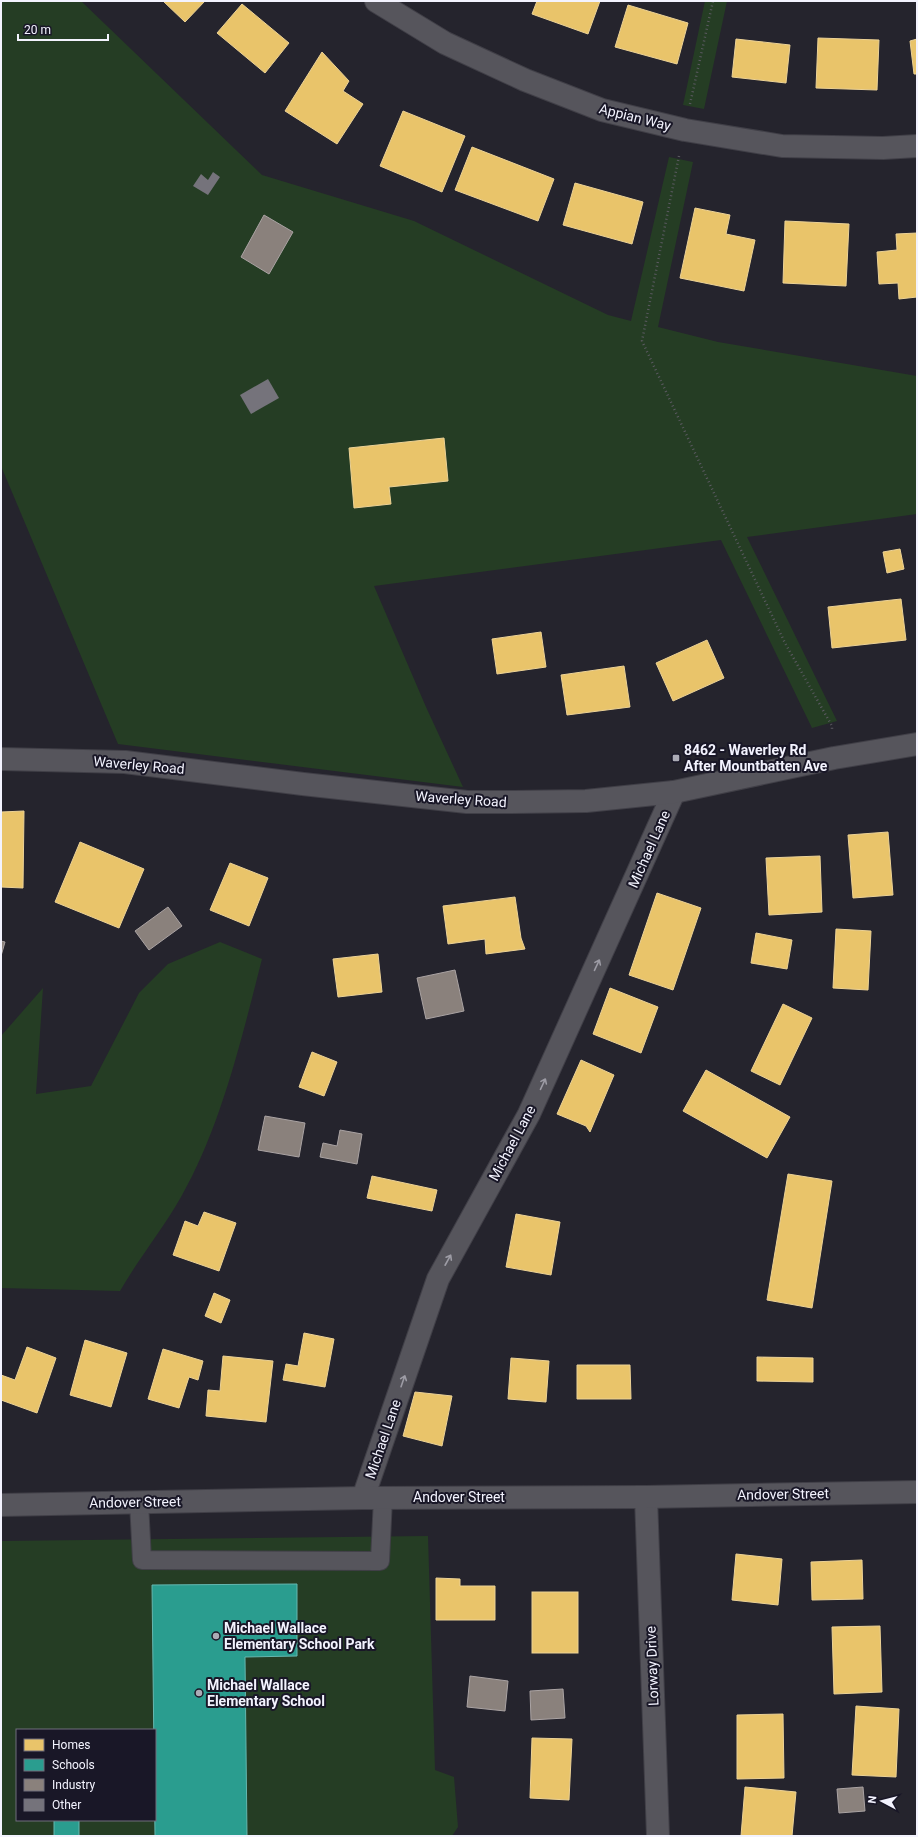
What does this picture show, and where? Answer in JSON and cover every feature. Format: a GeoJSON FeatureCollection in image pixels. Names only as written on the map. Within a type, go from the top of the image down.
{"type":"FeatureCollection","features":[{"type":"Feature","properties":{"kind":"street","name":"Appian Way"},"geometry":{"type":"LineString","coordinates":[[376,1],[445,43],[525,80],[602,110],[685,130],[782,146],[883,148],[917,146]]}},
{"type":"Feature","properties":{"kind":"street","name":"Waverley Road"},"geometry":{"type":"LineString","coordinates":[[1,759],[125,762],[311,785],[467,802],[586,801],[674,792],[834,758],[917,744]]}},
{"type":"Feature","properties":{"kind":"street","name":"Michael Lane"},"geometry":{"type":"LineString","coordinates":[[373,1498],[438,1279],[529,1114],[674,792]]}},
{"type":"Feature","properties":{"kind":"street","name":"Andover Street"},"geometry":{"type":"LineString","coordinates":[[1,1505],[373,1498],[646,1497],[917,1492]]}},
{"type":"Feature","properties":{"kind":"street","name":"Lorway Drive"},"geometry":{"type":"LineString","coordinates":[[646,1497],[658,1836]]}},
{"type":"Feature","properties":{"kind":"lane"},"geometry":{"type":"LineString","coordinates":[[139,1502],[142,1560],[380,1561],[373,1498]]}},
{"type":"Feature","properties":{"kind":"path"},"geometry":{"type":"LineString","coordinates":[[713,1],[642,341],[785,642],[832,726],[834,758]]}},
{"type":"Feature","properties":{"kind":"green space"},"geometry":{"type":"Polygon","coordinates":[[[1,1],[81,1],[262,175],[414,221],[608,315],[631,321],[669,157],[693,162],[658,327],[718,342],[917,376],[917,514],[747,537],[837,721],[812,728],[721,540],[374,586],[426,707],[463,787],[118,744],[1,466],[1,1]]]}},
{"type":"Feature","properties":{"kind":"green space"},"geometry":{"type":"Polygon","coordinates":[[[705,1],[727,1],[704,109],[683,105],[705,1]]]}},
{"type":"Feature","properties":{"kind":"green space"},"geometry":{"type":"Polygon","coordinates":[[[220,942],[262,959],[247,1019],[219,1112],[195,1170],[174,1209],[120,1291],[1,1288],[1,1036],[43,988],[36,1094],[91,1086],[139,993],[168,964],[220,942]]]}},
{"type":"Feature","properties":{"kind":"green space","name":"Michael Wallace Elementary School Park"},"geometry":{"type":"Polygon","coordinates":[[[428,1536],[435,1770],[454,1777],[458,1827],[452,1836],[1,1836],[1,1541],[428,1536]]]}},
{"type":"Feature","properties":{"kind":"building: Homes"},"geometry":{"type":"Polygon","coordinates":[[[163,1],[205,1],[185,22],[163,1]]]}},
{"type":"Feature","properties":{"kind":"building: Homes"},"geometry":{"type":"Polygon","coordinates":[[[537,1],[600,1],[588,34],[532,14],[537,1]]]}},
{"type":"Feature","properties":{"kind":"building: Homes"},"geometry":{"type":"Polygon","coordinates":[[[242,4],[289,43],[265,73],[217,33],[242,4]]]}},
{"type":"Feature","properties":{"kind":"building: Homes"},"geometry":{"type":"Polygon","coordinates":[[[628,5],[688,23],[677,64],[615,47],[628,5]]]}},
{"type":"Feature","properties":{"kind":"building: Homes"},"geometry":{"type":"Polygon","coordinates":[[[818,38],[879,40],[877,90],[816,88],[818,38]]]}},
{"type":"Feature","properties":{"kind":"building: Homes"},"geometry":{"type":"Polygon","coordinates":[[[736,39],[790,45],[786,83],[732,77],[736,39]]]}},
{"type":"Feature","properties":{"kind":"building: Homes"},"geometry":{"type":"Polygon","coordinates":[[[917,39],[917,74],[914,74],[910,41],[917,39]]]}},
{"type":"Feature","properties":{"kind":"building: Homes"},"geometry":{"type":"Polygon","coordinates":[[[322,52],[349,81],[343,91],[363,104],[337,144],[285,111],[322,52]]]}},
{"type":"Feature","properties":{"kind":"building: Homes"},"geometry":{"type":"Polygon","coordinates":[[[403,111],[465,136],[442,192],[380,166],[403,111]]]}},
{"type":"Feature","properties":{"kind":"building: Homes"},"geometry":{"type":"Polygon","coordinates":[[[472,147],[554,179],[538,221],[455,190],[472,147]]]}},
{"type":"Feature","properties":{"kind":"building: Homes"},"geometry":{"type":"Polygon","coordinates":[[[575,183],[643,202],[632,244],[563,225],[575,183]]]}},
{"type":"Feature","properties":{"kind":"building: Homes"},"geometry":{"type":"Polygon","coordinates":[[[695,208],[730,215],[726,234],[755,240],[744,291],[680,278],[695,208]]]}},
{"type":"Feature","properties":{"kind":"building: Homes"},"geometry":{"type":"Polygon","coordinates":[[[785,221],[849,224],[846,286],[783,283],[785,221]]]}},
{"type":"Feature","properties":{"kind":"building: Homes"},"geometry":{"type":"Polygon","coordinates":[[[917,233],[917,297],[899,299],[898,283],[879,284],[877,252],[897,250],[896,234],[917,233]]]}},
{"type":"Feature","properties":{"kind":"building: Homes"},"geometry":{"type":"Polygon","coordinates":[[[444,438],[448,481],[389,487],[391,504],[354,508],[349,448],[444,438]]]}},
{"type":"Feature","properties":{"kind":"building: Homes"},"geometry":{"type":"Polygon","coordinates":[[[900,549],[904,569],[887,573],[883,552],[900,549]]]}},
{"type":"Feature","properties":{"kind":"building: Homes"},"geometry":{"type":"Polygon","coordinates":[[[901,599],[906,640],[832,648],[828,607],[901,599]]]}},
{"type":"Feature","properties":{"kind":"building: Homes"},"geometry":{"type":"Polygon","coordinates":[[[541,632],[546,667],[497,674],[492,639],[541,632]]]}},
{"type":"Feature","properties":{"kind":"building: Homes"},"geometry":{"type":"Polygon","coordinates":[[[707,640],[724,678],[673,701],[656,663],[707,640]]]}},
{"type":"Feature","properties":{"kind":"building: Homes"},"geometry":{"type":"Polygon","coordinates":[[[624,666],[630,707],[567,715],[561,675],[624,666]]]}},
{"type":"Feature","properties":{"kind":"building: Homes"},"geometry":{"type":"Polygon","coordinates":[[[24,811],[23,888],[1,887],[1,812],[24,811]]]}},
{"type":"Feature","properties":{"kind":"building: Homes"},"geometry":{"type":"Polygon","coordinates":[[[888,832],[893,895],[853,898],[848,835],[888,832]]]}},
{"type":"Feature","properties":{"kind":"building: Homes"},"geometry":{"type":"Polygon","coordinates":[[[80,842],[144,869],[119,928],[55,902],[80,842]]]}},
{"type":"Feature","properties":{"kind":"building: Homes"},"geometry":{"type":"Polygon","coordinates":[[[820,856],[822,912],[769,915],[766,858],[820,856]]]}},
{"type":"Feature","properties":{"kind":"building: Homes"},"geometry":{"type":"Polygon","coordinates":[[[230,863],[268,878],[249,926],[210,910],[230,863]]]}},
{"type":"Feature","properties":{"kind":"building: Homes"},"geometry":{"type":"Polygon","coordinates":[[[657,893],[701,908],[673,990],[629,975],[657,893]]]}},
{"type":"Feature","properties":{"kind":"building: Homes"},"geometry":{"type":"Polygon","coordinates":[[[515,897],[521,938],[525,949],[486,954],[485,939],[448,944],[443,906],[515,897]]]}},
{"type":"Feature","properties":{"kind":"building: Homes"},"geometry":{"type":"Polygon","coordinates":[[[836,929],[871,931],[868,990],[833,988],[836,929]]]}},
{"type":"Feature","properties":{"kind":"building: Homes"},"geometry":{"type":"Polygon","coordinates":[[[756,933],[792,940],[787,969],[751,963],[756,933]]]}},
{"type":"Feature","properties":{"kind":"building: Homes"},"geometry":{"type":"Polygon","coordinates":[[[378,954],[382,992],[338,997],[333,959],[378,954]]]}},
{"type":"Feature","properties":{"kind":"building: Homes"},"geometry":{"type":"Polygon","coordinates":[[[610,988],[658,1007],[641,1053],[593,1034],[610,988]]]}},
{"type":"Feature","properties":{"kind":"building: Homes"},"geometry":{"type":"Polygon","coordinates":[[[783,1004],[812,1018],[780,1085],[751,1071],[783,1004]]]}},
{"type":"Feature","properties":{"kind":"building: Homes"},"geometry":{"type":"Polygon","coordinates":[[[312,1052],[337,1062],[324,1096],[299,1087],[312,1052]]]}},
{"type":"Feature","properties":{"kind":"building: Homes"},"geometry":{"type":"Polygon","coordinates":[[[581,1060],[614,1075],[590,1132],[586,1126],[557,1114],[581,1060]]]}},
{"type":"Feature","properties":{"kind":"building: Homes"},"geometry":{"type":"Polygon","coordinates":[[[706,1070],[790,1117],[767,1158],[683,1111],[706,1070]]]}},
{"type":"Feature","properties":{"kind":"building: Homes"},"geometry":{"type":"Polygon","coordinates":[[[788,1174],[832,1181],[812,1308],[767,1300],[788,1174]]]}},
{"type":"Feature","properties":{"kind":"building: Homes"},"geometry":{"type":"Polygon","coordinates":[[[372,1176],[437,1190],[432,1211],[367,1198],[372,1176]]]}},
{"type":"Feature","properties":{"kind":"building: Homes"},"geometry":{"type":"Polygon","coordinates":[[[204,1212],[236,1223],[219,1271],[173,1255],[185,1221],[198,1226],[204,1212]]]}},
{"type":"Feature","properties":{"kind":"building: Homes"},"geometry":{"type":"Polygon","coordinates":[[[516,1214],[560,1222],[551,1275],[506,1267],[516,1214]]]}},
{"type":"Feature","properties":{"kind":"building: Homes"},"geometry":{"type":"Polygon","coordinates":[[[214,1293],[230,1300],[221,1323],[205,1316],[214,1293]]]}},
{"type":"Feature","properties":{"kind":"building: Homes"},"geometry":{"type":"Polygon","coordinates":[[[304,1333],[334,1339],[325,1387],[283,1380],[286,1364],[298,1366],[304,1333]]]}},
{"type":"Feature","properties":{"kind":"building: Homes"},"geometry":{"type":"Polygon","coordinates":[[[85,1340],[127,1353],[111,1407],[70,1395],[85,1340]]]}},
{"type":"Feature","properties":{"kind":"building: Homes"},"geometry":{"type":"Polygon","coordinates":[[[27,1347],[56,1358],[37,1413],[1,1400],[1,1375],[15,1380],[27,1347]]]}},
{"type":"Feature","properties":{"kind":"building: Homes"},"geometry":{"type":"Polygon","coordinates":[[[163,1349],[203,1361],[198,1380],[189,1377],[179,1408],[148,1399],[163,1349]]]}},
{"type":"Feature","properties":{"kind":"building: Homes"},"geometry":{"type":"Polygon","coordinates":[[[223,1356],[273,1361],[266,1422],[206,1416],[208,1390],[220,1391],[223,1356]]]}},
{"type":"Feature","properties":{"kind":"building: Homes"},"geometry":{"type":"Polygon","coordinates":[[[757,1357],[813,1358],[813,1382],[757,1381],[757,1357]]]}},
{"type":"Feature","properties":{"kind":"building: Homes"},"geometry":{"type":"Polygon","coordinates":[[[511,1358],[549,1361],[546,1402],[508,1399],[511,1358]]]}},
{"type":"Feature","properties":{"kind":"building: Homes"},"geometry":{"type":"Polygon","coordinates":[[[577,1365],[630,1365],[631,1399],[577,1399],[577,1365]]]}},
{"type":"Feature","properties":{"kind":"building: Homes"},"geometry":{"type":"Polygon","coordinates":[[[415,1392],[452,1396],[442,1446],[403,1436],[415,1392]]]}},
{"type":"Feature","properties":{"kind":"building: Homes"},"geometry":{"type":"Polygon","coordinates":[[[736,1554],[782,1559],[778,1605],[732,1600],[736,1554]]]}},
{"type":"Feature","properties":{"kind":"building: Homes"},"geometry":{"type":"Polygon","coordinates":[[[862,1560],[863,1599],[812,1600],[811,1562],[862,1560]]]}},
{"type":"Feature","properties":{"kind":"building: Homes"},"geometry":{"type":"Polygon","coordinates":[[[436,1578],[460,1579],[460,1586],[495,1586],[495,1620],[436,1620],[436,1578]]]}},
{"type":"Feature","properties":{"kind":"building: Homes"},"geometry":{"type":"Polygon","coordinates":[[[532,1592],[578,1592],[578,1653],[532,1653],[532,1592]]]}},
{"type":"Feature","properties":{"kind":"building: Homes"},"geometry":{"type":"Polygon","coordinates":[[[880,1626],[882,1692],[834,1694],[832,1627],[880,1626]]]}},
{"type":"Feature","properties":{"kind":"building: Homes"},"geometry":{"type":"Polygon","coordinates":[[[856,1706],[899,1709],[896,1777],[852,1775],[856,1706]]]}},
{"type":"Feature","properties":{"kind":"building: Homes"},"geometry":{"type":"Polygon","coordinates":[[[783,1714],[784,1778],[737,1779],[737,1715],[783,1714]]]}},
{"type":"Feature","properties":{"kind":"building: Homes"},"geometry":{"type":"Polygon","coordinates":[[[532,1738],[572,1739],[569,1800],[530,1798],[532,1738]]]}},
{"type":"Feature","properties":{"kind":"building: Homes"},"geometry":{"type":"Polygon","coordinates":[[[745,1787],[796,1792],[792,1836],[741,1836],[745,1787]]]}},
{"type":"Feature","properties":{"kind":"building: Schools","name":"Michael Wallace Elementary School"},"geometry":{"type":"Polygon","coordinates":[[[297,1584],[297,1656],[245,1657],[247,1836],[155,1836],[156,1729],[154,1729],[152,1585],[297,1584]]]}},
{"type":"Feature","properties":{"kind":"building: Schools"},"geometry":{"type":"Polygon","coordinates":[[[54,1821],[79,1821],[79,1836],[54,1836],[54,1821]]]}},
{"type":"Feature","properties":{"kind":"building: Industry"},"geometry":{"type":"Polygon","coordinates":[[[264,215],[293,232],[269,274],[241,257],[264,215]]]}},
{"type":"Feature","properties":{"kind":"building: Industry"},"geometry":{"type":"Polygon","coordinates":[[[168,907],[182,926],[149,950],[135,931],[168,907]]]}},
{"type":"Feature","properties":{"kind":"building: Industry"},"geometry":{"type":"Polygon","coordinates":[[[1,941],[5,942],[1,956],[1,941]]]}},
{"type":"Feature","properties":{"kind":"building: Industry"},"geometry":{"type":"Polygon","coordinates":[[[455,970],[464,1011],[426,1019],[417,978],[455,970]]]}},
{"type":"Feature","properties":{"kind":"building: Industry"},"geometry":{"type":"Polygon","coordinates":[[[265,1116],[305,1123],[299,1157],[258,1150],[265,1116]]]}},
{"type":"Feature","properties":{"kind":"building: Industry"},"geometry":{"type":"Polygon","coordinates":[[[340,1130],[362,1134],[357,1164],[320,1157],[323,1143],[337,1146],[340,1130]]]}},
{"type":"Feature","properties":{"kind":"building: Industry"},"geometry":{"type":"Polygon","coordinates":[[[470,1676],[508,1681],[505,1711],[467,1707],[470,1676]]]}},
{"type":"Feature","properties":{"kind":"building: Industry"},"geometry":{"type":"Polygon","coordinates":[[[563,1689],[565,1718],[531,1720],[530,1691],[563,1689]]]}},
{"type":"Feature","properties":{"kind":"building: Industry"},"geometry":{"type":"Polygon","coordinates":[[[863,1787],[865,1811],[839,1813],[837,1789],[863,1787]]]}},
{"type":"Feature","properties":{"kind":"building: Other"},"geometry":{"type":"Polygon","coordinates":[[[213,172],[220,177],[208,195],[193,186],[201,174],[208,180],[213,172]]]}},
{"type":"Feature","properties":{"kind":"building: Other"},"geometry":{"type":"Polygon","coordinates":[[[268,379],[279,398],[251,414],[240,395],[268,379]]]}},
{"type":"Feature","properties":{"kind":"place","name":"8462 - Waverley Rd After Mountbatten Ave"},"geometry":{"type":"Point","coordinates":[676,758]}},
{"type":"Feature","properties":{"kind":"place","name":"Michael Wallace Elementary School Park"},"geometry":{"type":"Point","coordinates":[216,1636]}},
{"type":"Feature","properties":{"kind":"place","name":"Michael Wallace Elementary School"},"geometry":{"type":"Point","coordinates":[199,1693]}}]}
